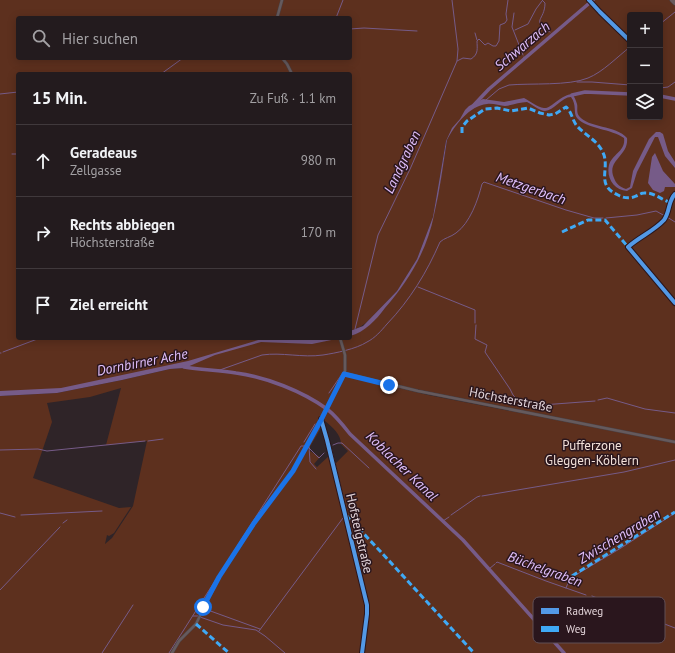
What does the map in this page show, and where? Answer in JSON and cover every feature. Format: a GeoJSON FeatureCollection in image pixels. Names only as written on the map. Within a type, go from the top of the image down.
{"type":"FeatureCollection","features":[{"type":"Feature","properties":{"kind":"main road"},"geometry":{"type":"LineString","coordinates":[[278,16],[282,0]]}},
{"type":"Feature","properties":{"kind":"main road"},"geometry":{"type":"LineString","coordinates":[[283,60],[291,72]]}},
{"type":"Feature","properties":{"kind":"main road"},"geometry":{"type":"LineString","coordinates":[[172,653],[179,641],[196,624],[219,577],[254,523],[288,479],[321,420],[344,374],[343,349],[341,340]]}},
{"type":"Feature","properties":{"kind":"main road","name":"Höchsterstraße"},"geometry":{"type":"LineString","coordinates":[[344,374],[412,390],[675,442]]}},
{"type":"Feature","properties":{"kind":"street"},"geometry":{"type":"LineString","coordinates":[[675,194],[663,220],[628,246],[675,303]]}},
{"type":"Feature","properties":{"kind":"street","name":"Hofsteigstraße"},"geometry":{"type":"LineString","coordinates":[[321,420],[328,440],[367,605],[362,653]]}},
{"type":"Feature","properties":{"kind":"green space","name":"Pufferzone Gleggen-Köblern"},"geometry":{"type":"Polygon","coordinates":[[[0,0],[670,0],[675,4],[675,441],[346,375],[428,395],[675,443],[675,653],[562,653],[560,651],[561,653],[0,653],[0,396],[57,393],[170,369],[185,368],[187,365],[57,391],[0,393],[0,0]],[[452,131],[446,141],[434,213],[439,187],[447,140],[452,131]],[[121,388],[90,397],[47,403],[52,422],[33,478],[119,508],[131,507],[114,533],[109,536],[107,535],[105,544],[112,538],[133,506],[147,441],[106,445],[121,388]],[[325,421],[308,450],[320,457],[314,464],[317,467],[330,455],[333,466],[348,451],[341,444],[341,440],[336,431],[325,421]]]}},
{"type":"Feature","properties":{"kind":"shaded area"},"geometry":{"type":"Polygon","coordinates":[[[574,94],[578,114],[583,120],[616,131],[627,138],[625,149],[615,162],[612,172],[616,182],[620,186],[626,189],[630,187],[633,171],[649,139],[656,132],[663,134],[668,151],[675,162],[675,168],[665,156],[658,137],[655,137],[637,172],[632,188],[627,191],[615,186],[610,179],[608,170],[611,161],[623,146],[624,138],[581,122],[576,116],[574,103],[571,97],[545,111],[527,102],[505,106],[487,104],[474,108],[463,117],[447,140],[438,196],[431,228],[422,253],[402,287],[378,317],[361,332],[352,335],[352,330],[363,326],[397,291],[417,259],[433,217],[446,141],[452,128],[460,119],[465,110],[469,106],[483,99],[504,102],[524,98],[539,106],[547,108],[569,95],[574,94]]]}},
{"type":"Feature","properties":{"kind":"shaded area"},"geometry":{"type":"Polygon","coordinates":[[[655,153],[663,171],[675,184],[675,187],[665,187],[664,191],[660,193],[653,190],[648,183],[652,157],[655,153]]]}},
{"type":"Feature","properties":{"kind":"shaded area"},"geometry":{"type":"Polygon","coordinates":[[[258,340],[331,340],[312,344],[261,342],[215,355],[185,368],[170,369],[57,393],[0,396],[0,391],[61,388],[188,361],[258,340]]]}},
{"type":"Feature","properties":{"kind":"waterway"},"geometry":{"type":"LineString","coordinates":[[337,16],[343,0]]}},
{"type":"Feature","properties":{"kind":"waterway","name":"Landgraben"},"geometry":{"type":"LineString","coordinates":[[355,329],[378,235],[411,167],[457,61],[458,49],[452,0]]}},
{"type":"Feature","properties":{"kind":"waterway"},"geometry":{"type":"LineString","coordinates":[[457,61],[463,58],[471,59],[474,57],[477,48],[477,41],[479,39],[485,45],[488,43],[496,46],[499,41],[500,25],[505,23],[507,20],[506,14],[508,0]]}},
{"type":"Feature","properties":{"kind":"waterway"},"geometry":{"type":"LineString","coordinates":[[542,0],[545,3],[540,22],[541,25],[550,32]]}},
{"type":"Feature","properties":{"kind":"waterway","name":"Schwarzach"},"geometry":{"type":"LineString","coordinates":[[472,107],[489,89],[593,0]]}},
{"type":"Feature","properties":{"kind":"waterway"},"geometry":{"type":"LineString","coordinates":[[515,30],[528,24],[542,1]]}},
{"type":"Feature","properties":{"kind":"waterway"},"geometry":{"type":"LineString","coordinates":[[663,22],[675,12]]}},
{"type":"Feature","properties":{"kind":"waterway"},"geometry":{"type":"LineString","coordinates":[[514,13],[512,27],[523,55]]}},
{"type":"Feature","properties":{"kind":"waterway"},"geometry":{"type":"LineString","coordinates":[[352,29],[364,28],[417,31]]}},
{"type":"Feature","properties":{"kind":"waterway"},"geometry":{"type":"LineString","coordinates":[[475,33],[477,40]]}},
{"type":"Feature","properties":{"kind":"waterway"},"geometry":{"type":"LineString","coordinates":[[486,100],[499,89],[509,85],[580,81],[594,75],[629,48]]}},
{"type":"Feature","properties":{"kind":"waterway"},"geometry":{"type":"LineString","coordinates":[[164,72],[180,60]]}},
{"type":"Feature","properties":{"kind":"waterway"},"geometry":{"type":"LineString","coordinates":[[577,82],[627,85]]}},
{"type":"Feature","properties":{"kind":"waterway"},"geometry":{"type":"LineString","coordinates":[[663,88],[668,87],[675,82]]}},
{"type":"Feature","properties":{"kind":"waterway"},"geometry":{"type":"LineString","coordinates":[[0,94],[16,92]]}},
{"type":"Feature","properties":{"kind":"waterway"},"geometry":{"type":"LineString","coordinates":[[572,95],[585,92],[627,94]]}},
{"type":"Feature","properties":{"kind":"waterway"},"geometry":{"type":"LineString","coordinates":[[663,97],[675,99]]}},
{"type":"Feature","properties":{"kind":"waterway","name":"Metzgerbach"},"geometry":{"type":"LineString","coordinates":[[217,371],[262,355],[277,354],[315,356],[340,352],[352,349],[373,338],[395,315],[424,275],[440,242],[443,239],[452,236],[461,229],[473,211],[484,182],[566,210],[594,218],[603,218]]}},
{"type":"Feature","properties":{"kind":"waterway","name":"Metzgerbach"},"geometry":{"type":"LineString","coordinates":[[606,218],[637,215],[656,211],[665,216]]}},
{"type":"Feature","properties":{"kind":"waterway","name":"Metzgerbach"},"geometry":{"type":"LineString","coordinates":[[667,217],[675,222]]}},
{"type":"Feature","properties":{"kind":"waterway"},"geometry":{"type":"LineString","coordinates":[[418,287],[475,310],[475,323]]}},
{"type":"Feature","properties":{"kind":"waterway"},"geometry":{"type":"LineString","coordinates":[[476,325],[475,339],[487,345],[485,352],[517,399],[542,405],[595,401]]}},
{"type":"Feature","properties":{"kind":"waterway"},"geometry":{"type":"LineString","coordinates":[[3,352],[35,340]]}},
{"type":"Feature","properties":{"kind":"waterway","name":"Koblacher Kanal"},"geometry":{"type":"LineString","coordinates":[[184,367],[229,372],[271,381],[306,396],[327,409],[350,434],[463,540],[533,618]]}},
{"type":"Feature","properties":{"kind":"waterway"},"geometry":{"type":"LineString","coordinates":[[329,393],[342,374]]}},
{"type":"Feature","properties":{"kind":"waterway"},"geometry":{"type":"LineString","coordinates":[[598,400],[607,398],[645,409],[675,413]]}},
{"type":"Feature","properties":{"kind":"waterway"},"geometry":{"type":"LineString","coordinates":[[304,442],[315,424]]}},
{"type":"Feature","properties":{"kind":"waterway"},"geometry":{"type":"LineString","coordinates":[[148,441],[163,439]]}},
{"type":"Feature","properties":{"kind":"waterway"},"geometry":{"type":"LineString","coordinates":[[0,450],[38,449],[47,451],[145,441]]}},
{"type":"Feature","properties":{"kind":"waterway","name":"Landgraben"},"geometry":{"type":"LineString","coordinates":[[333,445],[342,443],[369,468]]}},
{"type":"Feature","properties":{"kind":"waterway"},"geometry":{"type":"LineString","coordinates":[[169,653],[301,446],[305,446]]}},
{"type":"Feature","properties":{"kind":"waterway","name":"Landgraben"},"geometry":{"type":"LineString","coordinates":[[308,447],[319,458],[324,453]]}},
{"type":"Feature","properties":{"kind":"waterway"},"geometry":{"type":"LineString","coordinates":[[309,447],[310,462],[316,469]]}},
{"type":"Feature","properties":{"kind":"waterway"},"geometry":{"type":"LineString","coordinates":[[331,447],[347,514]]}},
{"type":"Feature","properties":{"kind":"waterway"},"geometry":{"type":"LineString","coordinates":[[482,496],[624,472],[675,460]]}},
{"type":"Feature","properties":{"kind":"waterway"},"geometry":{"type":"LineString","coordinates":[[451,515],[480,496]]}},
{"type":"Feature","properties":{"kind":"waterway"},"geometry":{"type":"LineString","coordinates":[[21,515],[102,511]]}},
{"type":"Feature","properties":{"kind":"waterway"},"geometry":{"type":"LineString","coordinates":[[0,513],[15,517]]}},
{"type":"Feature","properties":{"kind":"waterway","name":"Zwischengraben"},"geometry":{"type":"LineString","coordinates":[[574,576],[675,513]]}},
{"type":"Feature","properties":{"kind":"waterway","name":"Koblacher Kanal"},"geometry":{"type":"LineString","coordinates":[[443,521],[449,517]]}},
{"type":"Feature","properties":{"kind":"waterway"},"geometry":{"type":"LineString","coordinates":[[259,631],[343,518]]}},
{"type":"Feature","properties":{"kind":"waterway"},"geometry":{"type":"LineString","coordinates":[[348,518],[369,609],[363,650]]}},
{"type":"Feature","properties":{"kind":"waterway"},"geometry":{"type":"LineString","coordinates":[[63,523],[67,520]]}},
{"type":"Feature","properties":{"kind":"waterway"},"geometry":{"type":"LineString","coordinates":[[0,590],[60,527]]}},
{"type":"Feature","properties":{"kind":"waterway","name":"Büchelgraben"},"geometry":{"type":"LineString","coordinates":[[496,563],[497,562],[586,595]]}},
{"type":"Feature","properties":{"kind":"waterway","name":"Büchelgraben"},"geometry":{"type":"LineString","coordinates":[[489,569],[495,564]]}},
{"type":"Feature","properties":{"kind":"waterway","name":"Zwischengraben"},"geometry":{"type":"LineString","coordinates":[[566,588],[570,578]]}},
{"type":"Feature","properties":{"kind":"waterway"},"geometry":{"type":"LineString","coordinates":[[102,653],[133,605]]}},
{"type":"Feature","properties":{"kind":"waterway"},"geometry":{"type":"LineString","coordinates":[[205,609],[260,629]]}},
{"type":"Feature","properties":{"kind":"waterway"},"geometry":{"type":"LineString","coordinates":[[193,616],[198,616]]}},
{"type":"Feature","properties":{"kind":"waterway"},"geometry":{"type":"LineString","coordinates":[[200,617],[223,625],[256,630],[285,653]]}},
{"type":"Feature","properties":{"kind":"waterway","name":"Büchelgraben"},"geometry":{"type":"LineString","coordinates":[[665,624],[675,628]]}},
{"type":"Feature","properties":{"kind":"waterway","name":"Koblacher Kanal"},"geometry":{"type":"LineString","coordinates":[[555,643],[564,653]]}},
{"type":"Feature","properties":{"kind":"marked path"},"geometry":{"type":"LineString","coordinates":[[462,133],[462,127],[467,121],[485,109],[497,108],[511,111],[528,108],[549,115],[555,114],[566,107],[570,111],[577,126],[596,142],[602,150],[605,161],[605,182],[611,191],[627,198],[648,193],[670,202]]}},
{"type":"Feature","properties":{"kind":"marked path"},"geometry":{"type":"LineString","coordinates":[[562,232],[588,220],[605,220],[628,247]]}},
{"type":"Feature","properties":{"kind":"marked path"},"geometry":{"type":"LineString","coordinates":[[572,576],[675,512]]}},
{"type":"Feature","properties":{"kind":"marked path"},"geometry":{"type":"LineString","coordinates":[[346,515],[474,653]]}},
{"type":"Feature","properties":{"kind":"marked path"},"geometry":{"type":"LineString","coordinates":[[196,624],[229,653]]}},
{"type":"Feature","properties":{"kind":"cycle path"},"geometry":{"type":"LineString","coordinates":[[589,0],[627,38]]}},
{"type":"Feature","properties":{"kind":"cycle path"},"geometry":{"type":"LineString","coordinates":[[675,194],[671,200],[664,220],[628,247],[675,303]]}},
{"type":"Feature","properties":{"kind":"cycle path"},"geometry":{"type":"LineString","coordinates":[[321,419],[367,605],[362,653]]}},
{"type":"Feature","properties":{"kind":"route"},"geometry":{"type":"LineString","coordinates":[[203,607],[219,577],[254,523],[293,471],[344,374],[389,385]]}},
{"type":"Feature","properties":{"kind":"water label","name":"Dornbirner Ache"},"geometry":{"type":"Point","coordinates":[142,362]}}]}
